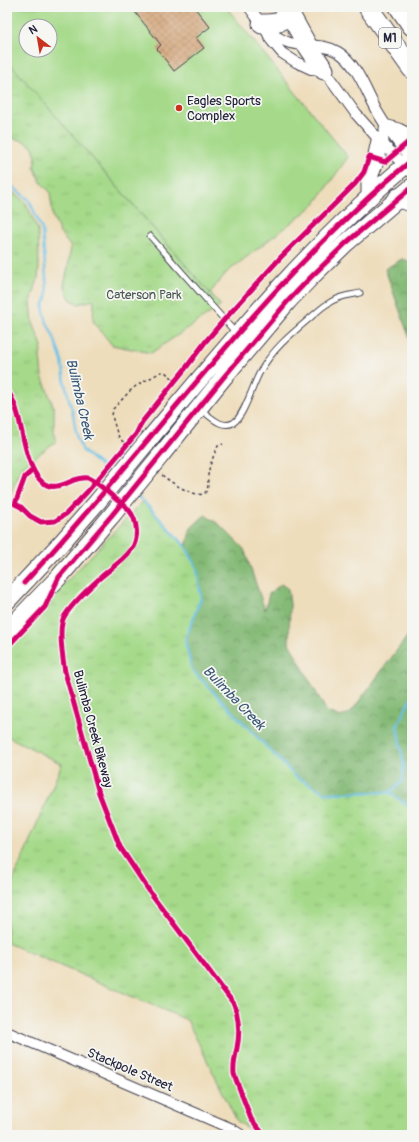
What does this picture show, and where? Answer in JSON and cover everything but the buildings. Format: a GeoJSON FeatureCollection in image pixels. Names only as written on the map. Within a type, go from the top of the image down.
{"type":"FeatureCollection","features":[{"type":"Feature","properties":{"kind":"highway","name":"M1"},"geometry":{"type":"LineString","coordinates":[[368,7],[412,69]]}},
{"type":"Feature","properties":{"kind":"highway","name":"M1"},"geometry":{"type":"LineString","coordinates":[[398,7],[412,26]]}},
{"type":"Feature","properties":{"kind":"highway"},"geometry":{"type":"LineString","coordinates":[[264,27],[283,21],[288,10]]}},
{"type":"Feature","properties":{"kind":"highway"},"geometry":{"type":"LineString","coordinates":[[288,10],[307,44],[324,70]]}},
{"type":"Feature","properties":{"kind":"highway"},"geometry":{"type":"LineString","coordinates":[[370,196],[370,174],[384,135],[398,132],[412,139]]}},
{"type":"Feature","properties":{"kind":"highway"},"geometry":{"type":"LineString","coordinates":[[7,601],[59,546],[98,500],[139,441],[237,334],[307,259],[370,196],[411,164]]}},
{"type":"Feature","properties":{"kind":"highway"},"geometry":{"type":"LineString","coordinates":[[7,631],[59,577],[268,324],[346,243],[407,195]]}},
{"type":"Feature","properties":{"kind":"street"},"geometry":{"type":"LineString","coordinates":[[248,7],[264,27],[276,48],[289,58],[311,69],[324,70],[356,114],[400,146],[411,164]]}},
{"type":"Feature","properties":{"kind":"street"},"geometry":{"type":"LineString","coordinates":[[264,27],[282,40],[291,43],[328,47],[346,57],[355,69],[371,99],[384,135],[411,164]]}},
{"type":"Feature","properties":{"kind":"street","name":"Stackpole Street"},"geometry":{"type":"LineString","coordinates":[[7,1032],[230,1128],[241,1135]]}},
{"type":"Feature","properties":{"kind":"lane"},"geometry":{"type":"LineString","coordinates":[[150,236],[237,334]]}},
{"type":"Feature","properties":{"kind":"lane"},"geometry":{"type":"LineString","coordinates":[[199,408],[219,423],[226,424],[235,421],[241,414],[259,372],[283,342],[327,304],[340,297],[360,293]]}},
{"type":"Feature","properties":{"kind":"path"},"geometry":{"type":"LineString","coordinates":[[171,387],[180,375]]}},
{"type":"Feature","properties":{"kind":"path"},"geometry":{"type":"LineString","coordinates":[[121,451],[139,441]]}},
{"type":"Feature","properties":{"kind":"green space","name":"Eagles Sports Complex"},"geometry":{"type":"Polygon","coordinates":[[[7,7],[226,7],[348,157],[314,205],[226,273],[210,293],[7,60],[7,7]]]}},
{"type":"Feature","properties":{"kind":"green space","name":"Caterson Park"},"geometry":{"type":"Polygon","coordinates":[[[7,60],[221,306],[151,353],[112,345],[93,321],[94,300],[78,304],[70,299],[64,285],[71,247],[60,233],[53,217],[50,192],[41,182],[34,167],[36,157],[33,147],[24,141],[7,137],[7,60]]]}},
{"type":"Feature","properties":{"kind":"green space"},"geometry":{"type":"Polygon","coordinates":[[[7,187],[26,203],[38,230],[38,279],[31,301],[33,323],[42,346],[40,357],[42,376],[54,408],[54,434],[56,441],[21,468],[7,502],[7,187]]]}},
{"type":"Feature","properties":{"kind":"green space"},"geometry":{"type":"Polygon","coordinates":[[[402,259],[412,262],[412,345],[385,269],[402,259]]]}},
{"type":"Feature","properties":{"kind":"green space"},"geometry":{"type":"Polygon","coordinates":[[[143,501],[186,547],[197,568],[201,598],[185,640],[192,670],[296,777],[326,793],[389,792],[412,809],[412,1135],[256,1135],[237,1121],[187,1020],[7,943],[7,895],[62,764],[7,736],[7,647],[35,615],[143,501]]]}},
{"type":"Feature","properties":{"kind":"green space"},"geometry":{"type":"Polygon","coordinates":[[[205,515],[220,525],[244,549],[265,610],[269,594],[281,584],[288,589],[290,604],[289,643],[327,712],[341,717],[351,712],[412,630],[412,809],[389,792],[326,793],[296,777],[192,670],[185,640],[201,598],[197,568],[186,547],[191,528],[205,515]]]}},
{"type":"Feature","properties":{"kind":"waterway","name":"Bulimba Creek"},"geometry":{"type":"LineString","coordinates":[[7,182],[29,200],[42,230],[47,290],[47,297],[43,307],[47,323],[62,361],[65,383],[73,414],[77,438],[83,451],[112,475]]}},
{"type":"Feature","properties":{"kind":"waterway","name":"Bulimba Creek"},"geometry":{"type":"LineString","coordinates":[[135,494],[186,547],[197,568],[201,598],[185,640],[192,670],[296,777],[326,793],[389,792],[412,809]]}},
{"type":"Feature","properties":{"kind":"waterway"},"geometry":{"type":"LineString","coordinates":[[390,792],[402,782],[404,767],[397,726],[412,696]]}},
{"type":"Feature","properties":{"kind":"cycle path"},"geometry":{"type":"LineString","coordinates":[[33,470],[25,477],[15,504],[21,507],[30,516],[41,522],[55,521],[66,514],[87,492],[136,434],[142,422],[224,320],[281,257],[355,184],[364,172],[369,157],[385,162],[412,139]]}},
{"type":"Feature","properties":{"kind":"cycle path"},"geometry":{"type":"LineString","coordinates":[[24,583],[72,530],[258,311],[307,258],[358,207],[412,160]]}},
{"type":"Feature","properties":{"kind":"cycle path"},"geometry":{"type":"LineString","coordinates":[[7,647],[45,607],[59,577],[288,301],[346,243],[412,187]]}},
{"type":"Feature","properties":{"kind":"cycle path","name":"Bulimba Creek Bikeway"},"geometry":{"type":"LineString","coordinates":[[7,390],[16,409],[28,455],[36,475],[50,486],[59,486],[78,479],[88,478],[100,485],[126,507],[134,519],[136,525],[134,546],[121,561],[86,591],[64,617],[61,628],[61,636],[65,672],[99,793],[120,847],[150,892],[234,1004],[239,1031],[234,1074],[251,1119],[264,1135]]}},
{"type":"Feature","properties":{"kind":"place","name":"Eagles Sports Complex"},"geometry":{"type":"Point","coordinates":[179,108]}}]}
